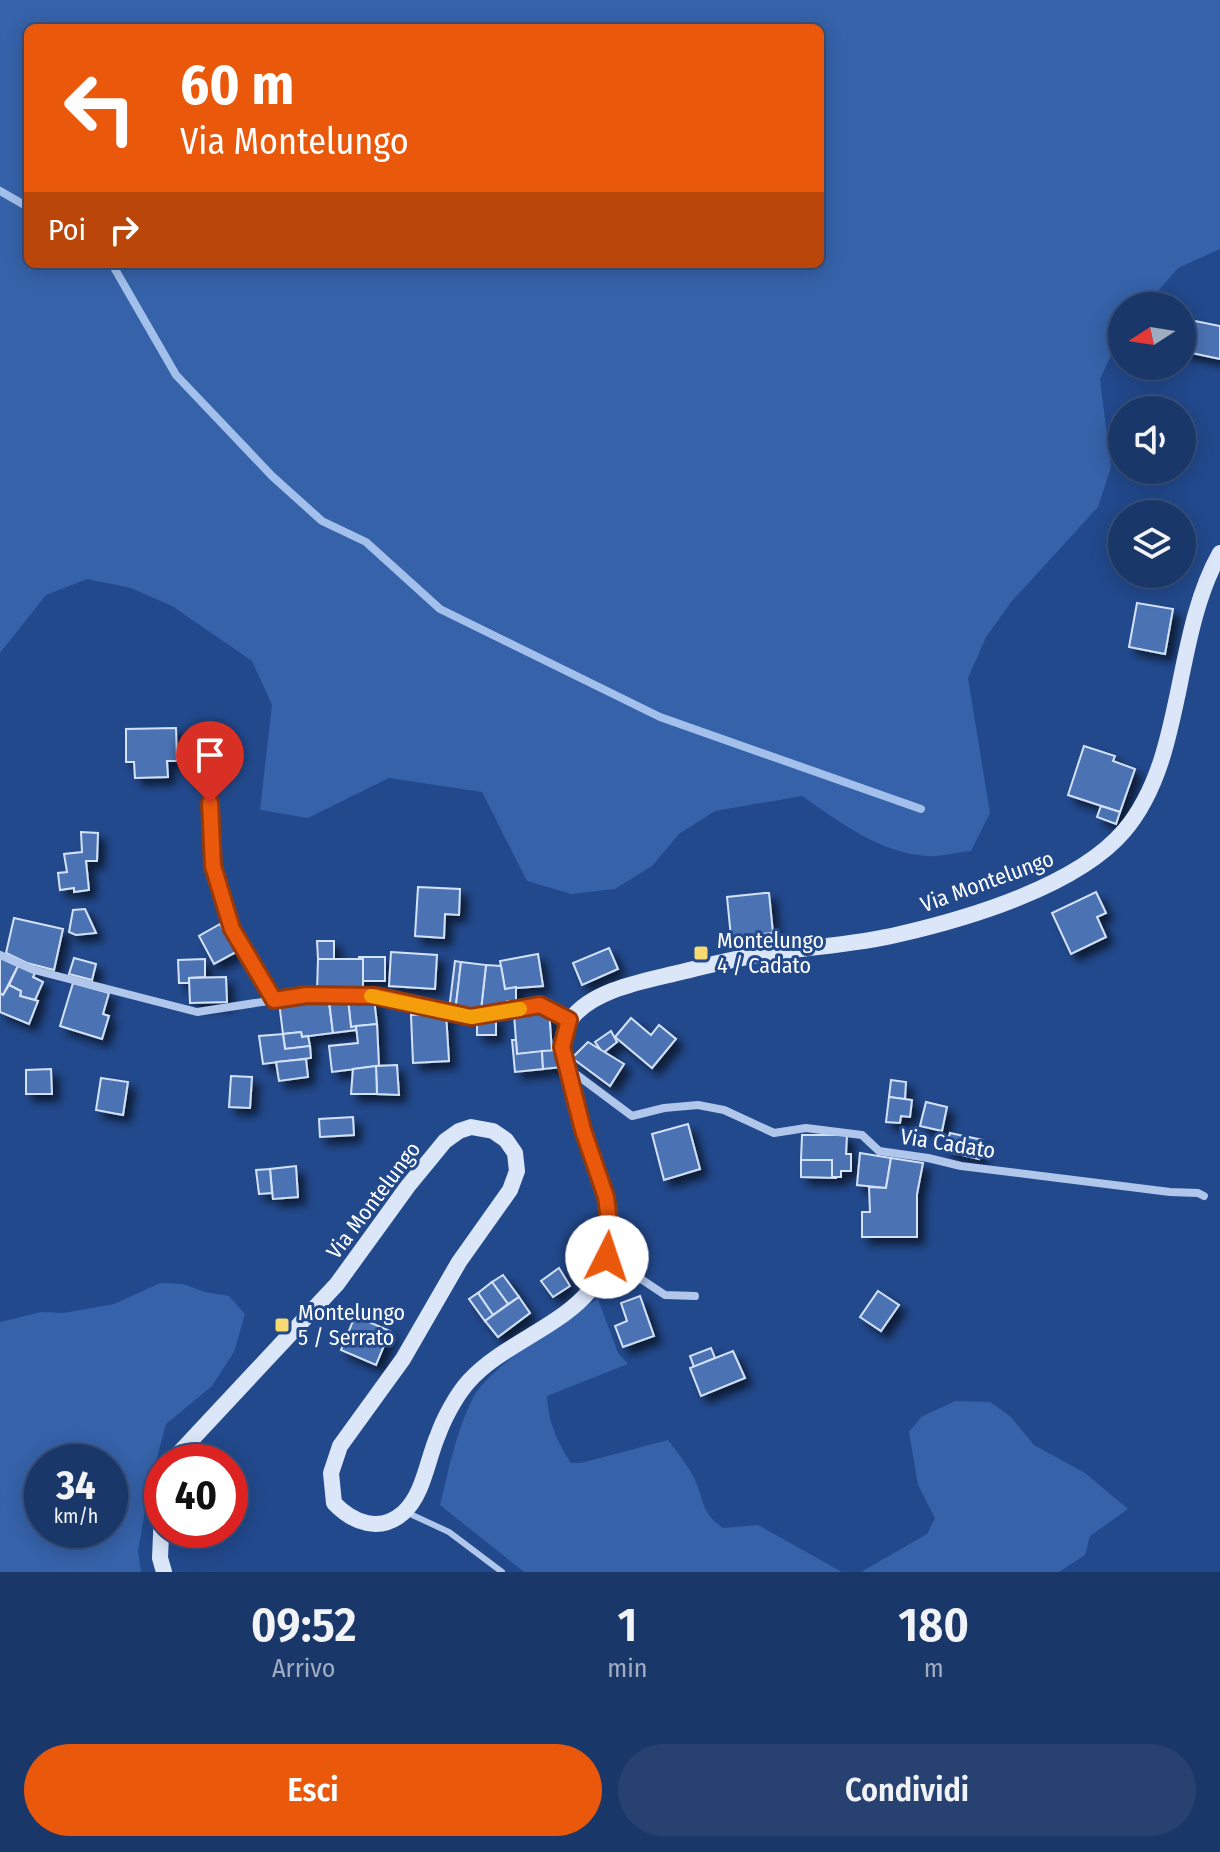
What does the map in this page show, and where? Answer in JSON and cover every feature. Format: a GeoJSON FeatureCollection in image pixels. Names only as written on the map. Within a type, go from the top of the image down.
{"type":"FeatureCollection","features":[{"type":"Feature","properties":{"kind":"street","name":"Via Montelungo"},"geometry":{"type":"LineString","coordinates":[[569,1020],[582,1008],[614,990],[643,981],[753,956],[897,935],[977,912],[1062,879],[1094,858],[1124,831],[1154,779],[1165,749],[1198,601],[1220,553]]}},
{"type":"Feature","properties":{"kind":"street"},"geometry":{"type":"LineString","coordinates":[[0,955],[34,970],[197,1012],[307,995],[376,996],[471,1017],[540,1005],[569,1020],[562,1047],[583,1130],[606,1197],[611,1237],[607,1257],[586,1296],[548,1327],[506,1350],[468,1382],[438,1432],[425,1474],[404,1512]]}},
{"type":"Feature","properties":{"kind":"street","name":"Via Cadato"},"geometry":{"type":"LineString","coordinates":[[569,1070],[632,1116],[664,1108],[698,1105],[724,1110],[774,1133],[806,1128],[862,1135],[879,1151],[961,1166],[1204,1196]]}},
{"type":"Feature","properties":{"kind":"street","name":"Via Montelungo"},"geometry":{"type":"LineString","coordinates":[[188,1444],[337,1284],[408,1186],[445,1141],[459,1131],[482,1127],[506,1140],[515,1153],[517,1171],[510,1190],[459,1262],[403,1359],[340,1446],[331,1473],[334,1503],[359,1523],[381,1523],[404,1512]]}},
{"type":"Feature","properties":{"kind":"street"},"geometry":{"type":"LineString","coordinates":[[607,1257],[665,1295],[695,1296]]}},
{"type":"Feature","properties":{"kind":"street"},"geometry":{"type":"LineString","coordinates":[[160,1548],[164,1572]]}},
{"type":"Feature","properties":{"kind":"lane"},"geometry":{"type":"LineString","coordinates":[[210,803],[213,866],[232,929],[274,1000]]}},
{"type":"Feature","properties":{"kind":"lane"},"geometry":{"type":"LineString","coordinates":[[404,1512],[449,1532],[502,1572]]}},
{"type":"Feature","properties":{"kind":"shaded area"},"geometry":{"type":"Polygon","coordinates":[[[0,0],[1220,0],[1220,249],[1178,268],[1157,292],[1108,292],[1108,362],[1100,379],[1108,443],[1108,476],[1098,507],[1012,601],[986,637],[968,678],[990,813],[971,851],[927,856],[893,849],[861,835],[802,796],[715,811],[679,834],[652,866],[615,889],[571,894],[527,881],[482,792],[389,778],[308,818],[260,810],[272,705],[252,661],[172,606],[131,588],[87,579],[46,595],[0,653],[0,0]]]}},
{"type":"Feature","properties":{"kind":"shaded area"},"geometry":{"type":"Polygon","coordinates":[[[160,1283],[183,1284],[229,1296],[245,1314],[234,1352],[212,1386],[166,1424],[161,1444],[144,1444],[144,1516],[138,1551],[141,1572],[0,1572],[0,1322],[41,1312],[64,1313],[114,1304],[160,1283]]]}},
{"type":"Feature","properties":{"kind":"shaded area"},"geometry":{"type":"Polygon","coordinates":[[[598,1299],[618,1353],[628,1364],[547,1396],[554,1431],[571,1463],[668,1440],[691,1473],[706,1511],[715,1522],[723,1528],[758,1525],[842,1572],[524,1572],[440,1505],[462,1424],[481,1386],[511,1358],[598,1299]]]}},
{"type":"Feature","properties":{"kind":"shaded area"},"geometry":{"type":"Polygon","coordinates":[[[955,1401],[990,1402],[1010,1416],[1034,1445],[1085,1473],[1128,1509],[1090,1536],[1085,1555],[1059,1572],[861,1572],[927,1534],[935,1518],[918,1485],[909,1432],[921,1417],[955,1401]]]}},
{"type":"Feature","properties":{"kind":"building"},"geometry":{"type":"Polygon","coordinates":[[[1196,321],[1220,326],[1220,359],[1196,354],[1196,321]]]}},
{"type":"Feature","properties":{"kind":"building"},"geometry":{"type":"Polygon","coordinates":[[[1137,603],[1173,609],[1165,654],[1129,647],[1137,603]]]}},
{"type":"Feature","properties":{"kind":"building"},"geometry":{"type":"Polygon","coordinates":[[[176,728],[177,761],[167,761],[168,777],[135,778],[134,762],[126,762],[126,729],[176,728]]]}},
{"type":"Feature","properties":{"kind":"building"},"geometry":{"type":"Polygon","coordinates":[[[1084,746],[1115,756],[1113,761],[1135,769],[1120,812],[1068,795],[1084,746]]]}},
{"type":"Feature","properties":{"kind":"building"},"geometry":{"type":"Polygon","coordinates":[[[1101,806],[1120,812],[1116,824],[1097,817],[1101,806]]]}},
{"type":"Feature","properties":{"kind":"building"},"geometry":{"type":"Polygon","coordinates":[[[81,832],[98,833],[97,861],[86,861],[89,890],[60,890],[58,873],[67,872],[64,854],[82,852],[81,832]]]}},
{"type":"Feature","properties":{"kind":"building"},"geometry":{"type":"Polygon","coordinates":[[[418,887],[460,889],[459,915],[445,914],[444,938],[415,936],[418,887]]]}},
{"type":"Feature","properties":{"kind":"building"},"geometry":{"type":"Polygon","coordinates":[[[1096,892],[1106,913],[1097,917],[1106,937],[1071,954],[1052,913],[1096,892]]]}},
{"type":"Feature","properties":{"kind":"building"},"geometry":{"type":"Polygon","coordinates":[[[769,893],[773,933],[731,937],[727,897],[769,893]]]}},
{"type":"Feature","properties":{"kind":"building"},"geometry":{"type":"Polygon","coordinates":[[[85,909],[96,933],[76,935],[69,932],[73,910],[85,909]]]}},
{"type":"Feature","properties":{"kind":"building"},"geometry":{"type":"Polygon","coordinates":[[[14,918],[63,929],[54,970],[27,963],[6,953],[14,918]]]}},
{"type":"Feature","properties":{"kind":"building"},"geometry":{"type":"Polygon","coordinates":[[[220,924],[236,952],[214,964],[199,936],[220,924]]]}},
{"type":"Feature","properties":{"kind":"building"},"geometry":{"type":"Polygon","coordinates":[[[317,941],[334,941],[334,959],[318,959],[317,941]]]}},
{"type":"Feature","properties":{"kind":"building"},"geometry":{"type":"Polygon","coordinates":[[[609,948],[618,969],[582,985],[573,963],[609,948]]]}},
{"type":"Feature","properties":{"kind":"building"},"geometry":{"type":"Polygon","coordinates":[[[391,952],[437,955],[435,989],[389,986],[391,952]]]}},
{"type":"Feature","properties":{"kind":"building"},"geometry":{"type":"Polygon","coordinates":[[[538,954],[543,986],[505,989],[500,961],[538,954]]]}},
{"type":"Feature","properties":{"kind":"building"},"geometry":{"type":"Polygon","coordinates":[[[0,957],[18,966],[3,995],[0,993],[0,957]]]}},
{"type":"Feature","properties":{"kind":"building"},"geometry":{"type":"Polygon","coordinates":[[[359,957],[385,957],[385,981],[363,981],[363,959],[359,957]]]}},
{"type":"Feature","properties":{"kind":"building"},"geometry":{"type":"Polygon","coordinates":[[[74,958],[96,964],[92,980],[69,974],[74,958]]]}},
{"type":"Feature","properties":{"kind":"building"},"geometry":{"type":"Polygon","coordinates":[[[205,959],[205,977],[189,978],[189,983],[179,983],[178,960],[205,959]]]}},
{"type":"Feature","properties":{"kind":"building"},"geometry":{"type":"Polygon","coordinates":[[[318,959],[363,959],[363,992],[317,992],[318,959]]]}},
{"type":"Feature","properties":{"kind":"building"},"geometry":{"type":"Polygon","coordinates":[[[455,961],[461,962],[456,1005],[481,1010],[486,965],[501,966],[505,989],[516,987],[516,1001],[507,1001],[505,1010],[486,1009],[483,1014],[449,1010],[455,961]]]}},
{"type":"Feature","properties":{"kind":"building"},"geometry":{"type":"Polygon","coordinates":[[[461,962],[486,965],[481,1010],[456,1005],[461,962]]]}},
{"type":"Feature","properties":{"kind":"building"},"geometry":{"type":"Polygon","coordinates":[[[18,966],[35,973],[33,977],[43,982],[35,1000],[20,996],[21,991],[9,985],[18,966]]]}},
{"type":"Feature","properties":{"kind":"building"},"geometry":{"type":"Polygon","coordinates":[[[226,977],[227,1002],[190,1003],[189,978],[226,977]]]}},
{"type":"Feature","properties":{"kind":"building"},"geometry":{"type":"Polygon","coordinates":[[[73,983],[109,993],[103,1014],[109,1016],[102,1039],[60,1026],[73,983]]]}},
{"type":"Feature","properties":{"kind":"building"},"geometry":{"type":"Polygon","coordinates":[[[9,985],[21,991],[20,996],[38,1001],[29,1024],[0,1012],[0,993],[3,995],[9,985]]]}},
{"type":"Feature","properties":{"kind":"building"},"geometry":{"type":"Polygon","coordinates":[[[328,996],[333,1033],[302,1037],[301,1032],[283,1034],[279,1002],[328,996]]]}},
{"type":"Feature","properties":{"kind":"building"},"geometry":{"type":"Polygon","coordinates":[[[348,999],[374,999],[377,1024],[351,1027],[348,999]]]}},
{"type":"Feature","properties":{"kind":"building"},"geometry":{"type":"Polygon","coordinates":[[[348,999],[351,1027],[356,1026],[356,1030],[333,1033],[329,1000],[348,999]]]}},
{"type":"Feature","properties":{"kind":"building"},"geometry":{"type":"Polygon","coordinates":[[[549,1010],[552,1051],[517,1054],[514,1014],[549,1010]]]}},
{"type":"Feature","properties":{"kind":"building"},"geometry":{"type":"Polygon","coordinates":[[[446,1013],[449,1061],[413,1063],[411,1015],[446,1013]]]}},
{"type":"Feature","properties":{"kind":"building"},"geometry":{"type":"Polygon","coordinates":[[[477,1016],[496,1016],[496,1035],[477,1035],[477,1016]]]}},
{"type":"Feature","properties":{"kind":"building"},"geometry":{"type":"Polygon","coordinates":[[[631,1018],[651,1035],[659,1025],[676,1039],[652,1068],[615,1037],[631,1018]]]}},
{"type":"Feature","properties":{"kind":"building"},"geometry":{"type":"Polygon","coordinates":[[[377,1024],[379,1066],[332,1072],[329,1046],[358,1043],[356,1026],[377,1024]]]}},
{"type":"Feature","properties":{"kind":"building"},"geometry":{"type":"Polygon","coordinates":[[[611,1031],[617,1042],[603,1053],[595,1042],[611,1031]]]}},
{"type":"Feature","properties":{"kind":"building"},"geometry":{"type":"Polygon","coordinates":[[[301,1032],[302,1037],[308,1036],[310,1046],[285,1049],[283,1034],[301,1032]]]}},
{"type":"Feature","properties":{"kind":"building"},"geometry":{"type":"Polygon","coordinates":[[[283,1034],[285,1049],[310,1046],[311,1058],[263,1064],[259,1036],[283,1034]]]}},
{"type":"Feature","properties":{"kind":"building"},"geometry":{"type":"Polygon","coordinates":[[[512,1040],[516,1040],[517,1054],[542,1051],[543,1069],[515,1072],[512,1040]]]}},
{"type":"Feature","properties":{"kind":"building"},"geometry":{"type":"Polygon","coordinates":[[[588,1042],[624,1064],[610,1086],[572,1058],[588,1042]]]}},
{"type":"Feature","properties":{"kind":"building"},"geometry":{"type":"Polygon","coordinates":[[[560,1050],[562,1067],[543,1069],[542,1051],[560,1050]]]}},
{"type":"Feature","properties":{"kind":"building"},"geometry":{"type":"Polygon","coordinates":[[[306,1059],[308,1077],[279,1081],[276,1062],[306,1059]]]}},
{"type":"Feature","properties":{"kind":"building"},"geometry":{"type":"Polygon","coordinates":[[[397,1065],[399,1095],[377,1094],[376,1066],[397,1065]]]}},
{"type":"Feature","properties":{"kind":"building"},"geometry":{"type":"Polygon","coordinates":[[[376,1066],[377,1094],[351,1094],[353,1069],[376,1066]]]}},
{"type":"Feature","properties":{"kind":"building"},"geometry":{"type":"Polygon","coordinates":[[[51,1069],[52,1094],[26,1094],[26,1070],[51,1069]]]}},
{"type":"Feature","properties":{"kind":"building"},"geometry":{"type":"Polygon","coordinates":[[[231,1076],[252,1077],[250,1108],[229,1107],[231,1076]]]}},
{"type":"Feature","properties":{"kind":"building"},"geometry":{"type":"Polygon","coordinates":[[[101,1078],[128,1082],[123,1115],[96,1110],[101,1078]]]}},
{"type":"Feature","properties":{"kind":"building"},"geometry":{"type":"Polygon","coordinates":[[[891,1080],[906,1082],[905,1099],[889,1097],[891,1080]]]}},
{"type":"Feature","properties":{"kind":"building"},"geometry":{"type":"Polygon","coordinates":[[[889,1097],[912,1100],[910,1117],[901,1116],[900,1123],[886,1122],[889,1097]]]}},
{"type":"Feature","properties":{"kind":"building"},"geometry":{"type":"Polygon","coordinates":[[[926,1102],[947,1107],[942,1131],[920,1126],[926,1102]]]}},
{"type":"Feature","properties":{"kind":"building"},"geometry":{"type":"Polygon","coordinates":[[[353,1117],[354,1135],[320,1137],[319,1119],[353,1117]]]}},
{"type":"Feature","properties":{"kind":"building"},"geometry":{"type":"Polygon","coordinates":[[[688,1124],[700,1169],[664,1180],[652,1134],[688,1124]]]}},
{"type":"Feature","properties":{"kind":"building"},"geometry":{"type":"Polygon","coordinates":[[[950,1133],[983,1140],[979,1159],[945,1151],[950,1133]]]}},
{"type":"Feature","properties":{"kind":"building"},"geometry":{"type":"Polygon","coordinates":[[[802,1135],[847,1135],[846,1154],[851,1154],[851,1171],[841,1171],[841,1177],[832,1177],[832,1160],[801,1160],[802,1135]]]}},
{"type":"Feature","properties":{"kind":"building"},"geometry":{"type":"Polygon","coordinates":[[[860,1153],[891,1158],[886,1188],[857,1185],[860,1153]]]}},
{"type":"Feature","properties":{"kind":"building"},"geometry":{"type":"Polygon","coordinates":[[[891,1158],[923,1163],[917,1194],[917,1237],[862,1237],[862,1212],[870,1212],[869,1187],[886,1188],[891,1158]]]}},
{"type":"Feature","properties":{"kind":"building"},"geometry":{"type":"Polygon","coordinates":[[[801,1160],[832,1160],[832,1177],[837,1178],[801,1177],[801,1160]]]}},
{"type":"Feature","properties":{"kind":"building"},"geometry":{"type":"Polygon","coordinates":[[[296,1166],[298,1197],[273,1199],[270,1169],[296,1166]]]}},
{"type":"Feature","properties":{"kind":"building"},"geometry":{"type":"Polygon","coordinates":[[[270,1169],[272,1193],[259,1194],[256,1170],[270,1169]]]}},
{"type":"Feature","properties":{"kind":"building"},"geometry":{"type":"Polygon","coordinates":[[[559,1268],[570,1286],[553,1297],[541,1281],[559,1268]]]}},
{"type":"Feature","properties":{"kind":"building"},"geometry":{"type":"Polygon","coordinates":[[[503,1275],[519,1297],[508,1304],[492,1282],[503,1275]]]}},
{"type":"Feature","properties":{"kind":"building"},"geometry":{"type":"Polygon","coordinates":[[[492,1282],[508,1304],[493,1315],[478,1293],[492,1282]]]}},
{"type":"Feature","properties":{"kind":"building"},"geometry":{"type":"Polygon","coordinates":[[[878,1291],[899,1305],[881,1331],[860,1317],[878,1291]]]}},
{"type":"Feature","properties":{"kind":"building"},"geometry":{"type":"Polygon","coordinates":[[[478,1293],[493,1315],[485,1321],[469,1299],[478,1293]]]}},
{"type":"Feature","properties":{"kind":"building"},"geometry":{"type":"Polygon","coordinates":[[[640,1296],[654,1336],[623,1347],[615,1326],[627,1321],[621,1303],[640,1296]]]}},
{"type":"Feature","properties":{"kind":"building"},"geometry":{"type":"Polygon","coordinates":[[[519,1297],[530,1313],[498,1337],[485,1321],[519,1297]]]}},
{"type":"Feature","properties":{"kind":"building"},"geometry":{"type":"Polygon","coordinates":[[[355,1316],[390,1331],[376,1365],[341,1350],[355,1316]]]}},
{"type":"Feature","properties":{"kind":"building"},"geometry":{"type":"Polygon","coordinates":[[[711,1348],[715,1358],[694,1367],[690,1356],[711,1348]]]}},
{"type":"Feature","properties":{"kind":"building"},"geometry":{"type":"Polygon","coordinates":[[[733,1351],[745,1378],[701,1396],[690,1368],[733,1351]]]}},
{"type":"Feature","properties":{"kind":"waterway"},"geometry":{"type":"LineString","coordinates":[[0,191],[24,205]]}},
{"type":"Feature","properties":{"kind":"waterway"},"geometry":{"type":"LineString","coordinates":[[114,268],[176,375],[272,476],[322,521],[366,542],[440,609],[660,717],[921,809]]}},
{"type":"Feature","properties":{"kind":"slow traffic"},"geometry":{"type":"LineString","coordinates":[[371,996],[471,1017],[520,1009]]}},
{"type":"Feature","properties":{"kind":"place","name":"Montelungo 4 / Cadato"},"geometry":{"type":"Point","coordinates":[701,953]}},
{"type":"Feature","properties":{"kind":"place","name":"Montelungo 5 / Serrato"},"geometry":{"type":"Point","coordinates":[282,1325]}},
{"type":"Feature","properties":{"kind":"route"},"geometry":{"type":"LineString","coordinates":[[210,803],[213,866],[232,929],[274,1000],[307,995],[376,996],[471,1017],[540,1005],[569,1020],[562,1047],[583,1130],[606,1197],[611,1237],[607,1257]]}}]}
